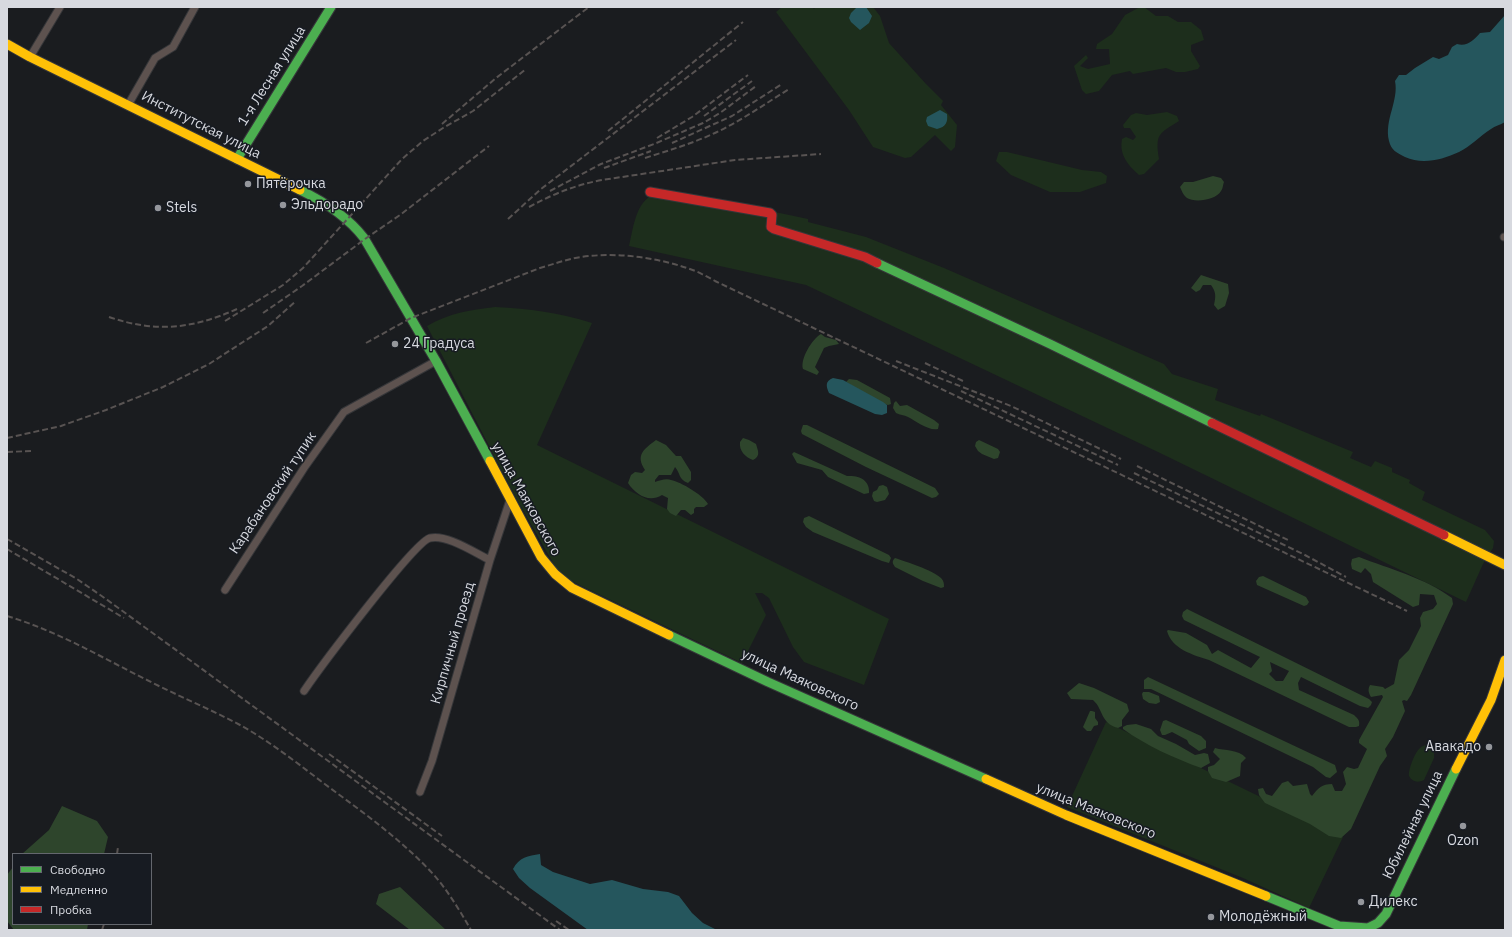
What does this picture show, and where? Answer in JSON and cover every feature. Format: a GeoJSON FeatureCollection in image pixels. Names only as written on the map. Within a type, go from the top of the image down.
{"type":"FeatureCollection","features":[{"type":"Feature","properties":{"kind":"street"},"geometry":{"type":"LineString","coordinates":[[30,57],[60,7]]}},
{"type":"Feature","properties":{"kind":"street"},"geometry":{"type":"LineString","coordinates":[[128,105],[155,58],[173,47],[195,7]]}},
{"type":"Feature","properties":{"kind":"street","name":"1-я Лесная улица"},"geometry":{"type":"LineString","coordinates":[[236,159],[331,7]]}},
{"type":"Feature","properties":{"kind":"street","name":"Институтская улица"},"geometry":{"type":"LineString","coordinates":[[7,44],[30,57],[319,199],[345,217],[360,231],[370,247]]}},
{"type":"Feature","properties":{"kind":"street"},"geometry":{"type":"LineString","coordinates":[[650,192],[770,213],[772,215],[772,227],[774,229],[865,257],[1050,344],[1505,565]]}},
{"type":"Feature","properties":{"kind":"street","name":"улица Маяковского"},"geometry":{"type":"LineString","coordinates":[[370,247],[436,361],[541,558],[548,568],[572,588],[761,678],[1066,815],[1195,866],[1339,926],[1368,928],[1378,923],[1386,914]]}},
{"type":"Feature","properties":{"kind":"street","name":"Карабановский тупик"},"geometry":{"type":"LineString","coordinates":[[225,590],[304,468],[344,412],[436,361]]}},
{"type":"Feature","properties":{"kind":"street","name":"Кирпичный проезд"},"geometry":{"type":"LineString","coordinates":[[420,792],[432,762],[490,560],[510,500]]}},
{"type":"Feature","properties":{"kind":"street"},"geometry":{"type":"LineString","coordinates":[[304,691],[324,662],[373,600],[424,541],[436,537],[455,543],[490,560]]}},
{"type":"Feature","properties":{"kind":"street","name":"Юбилейная улица"},"geometry":{"type":"LineString","coordinates":[[1386,914],[1445,790],[1491,700],[1505,660]]}},
{"type":"Feature","properties":{"kind":"green space"},"geometry":{"type":"Polygon","coordinates":[[[782,7],[812,7],[814,9],[816,7],[873,7],[880,16],[889,43],[943,101],[941,105],[957,125],[955,147],[951,151],[935,135],[911,157],[905,158],[873,147],[849,110],[776,12],[782,7]]]}},
{"type":"Feature","properties":{"kind":"green space"},"geometry":{"type":"Polygon","coordinates":[[[1140,7],[1144,7],[1156,16],[1168,16],[1178,22],[1191,22],[1201,30],[1204,40],[1191,45],[1191,51],[1200,66],[1198,69],[1185,72],[1176,72],[1166,68],[1133,74],[1130,71],[1112,75],[1099,91],[1086,94],[1082,90],[1074,66],[1086,55],[1088,58],[1080,66],[1088,69],[1110,64],[1109,49],[1096,49],[1097,44],[1112,34],[1125,15],[1140,7]]]}},
{"type":"Feature","properties":{"kind":"green space"},"geometry":{"type":"Polygon","coordinates":[[[1167,112],[1177,116],[1179,121],[1160,135],[1158,139],[1159,159],[1144,174],[1139,175],[1131,167],[1123,155],[1121,145],[1122,139],[1126,137],[1133,140],[1136,137],[1130,128],[1124,128],[1123,125],[1131,115],[1136,113],[1147,115],[1167,112]]]}},
{"type":"Feature","properties":{"kind":"green space"},"geometry":{"type":"Polygon","coordinates":[[[999,152],[1007,152],[1082,170],[1101,172],[1107,176],[1106,183],[1080,192],[1050,192],[1011,175],[996,161],[999,152]]]}},
{"type":"Feature","properties":{"kind":"green space"},"geometry":{"type":"Polygon","coordinates":[[[1213,176],[1221,178],[1224,182],[1222,189],[1215,197],[1205,200],[1191,200],[1184,196],[1180,187],[1184,182],[1193,182],[1213,176]]]}},
{"type":"Feature","properties":{"kind":"green space"},"geometry":{"type":"Polygon","coordinates":[[[651,196],[775,212],[808,219],[808,222],[866,237],[944,268],[1164,364],[1172,374],[1218,389],[1215,400],[1260,416],[1261,414],[1353,452],[1350,458],[1371,467],[1375,461],[1392,468],[1392,472],[1410,480],[1409,483],[1425,492],[1422,500],[1485,530],[1494,541],[1493,548],[1483,564],[1466,602],[1158,452],[806,285],[629,246],[641,205],[651,196]]]}},
{"type":"Feature","properties":{"kind":"green space"},"geometry":{"type":"Polygon","coordinates":[[[1201,275],[1228,284],[1229,293],[1225,306],[1218,310],[1214,305],[1215,294],[1211,285],[1203,285],[1200,290],[1196,292],[1191,288],[1201,275]]]}},
{"type":"Feature","properties":{"kind":"green space"},"geometry":{"type":"Polygon","coordinates":[[[495,307],[544,312],[567,316],[592,323],[537,445],[889,619],[864,685],[804,662],[793,647],[769,598],[762,593],[755,593],[766,615],[742,663],[569,580],[556,568],[516,498],[427,326],[444,318],[460,313],[495,307]]]}},
{"type":"Feature","properties":{"kind":"green space"},"geometry":{"type":"Polygon","coordinates":[[[821,334],[825,337],[836,340],[839,344],[824,348],[815,367],[819,372],[817,375],[803,369],[803,360],[814,340],[821,334]]]}},
{"type":"Feature","properties":{"kind":"green space"},"geometry":{"type":"Polygon","coordinates":[[[849,379],[857,380],[890,398],[891,404],[888,405],[881,403],[846,382],[849,379]]]}},
{"type":"Feature","properties":{"kind":"green space"},"geometry":{"type":"Polygon","coordinates":[[[896,401],[900,406],[907,405],[934,420],[939,424],[938,429],[930,429],[908,417],[896,413],[893,408],[896,401]]]}},
{"type":"Feature","properties":{"kind":"green space"},"geometry":{"type":"Polygon","coordinates":[[[803,425],[807,425],[935,488],[939,494],[932,498],[866,467],[802,434],[801,431],[803,425]]]}},
{"type":"Feature","properties":{"kind":"green space"},"geometry":{"type":"Polygon","coordinates":[[[743,438],[756,444],[758,455],[753,460],[747,457],[742,451],[740,442],[743,438]]]}},
{"type":"Feature","properties":{"kind":"green space"},"geometry":{"type":"Polygon","coordinates":[[[656,440],[666,445],[676,456],[681,456],[691,472],[691,480],[688,483],[683,480],[675,467],[671,475],[659,475],[655,482],[668,479],[680,483],[697,493],[708,504],[704,507],[696,507],[694,509],[694,513],[691,515],[685,510],[681,510],[676,516],[670,513],[667,509],[668,498],[662,495],[648,498],[635,491],[628,483],[631,475],[635,472],[642,473],[645,470],[641,460],[642,453],[656,440]]]}},
{"type":"Feature","properties":{"kind":"green space"},"geometry":{"type":"Polygon","coordinates":[[[979,440],[998,449],[1000,452],[998,458],[994,459],[978,451],[975,446],[976,442],[979,440]]]}},
{"type":"Feature","properties":{"kind":"green space"},"geometry":{"type":"Polygon","coordinates":[[[794,452],[847,476],[856,476],[863,479],[868,485],[869,493],[864,494],[828,477],[822,470],[797,463],[792,454],[794,452]]]}},
{"type":"Feature","properties":{"kind":"green space"},"geometry":{"type":"Polygon","coordinates":[[[883,485],[887,487],[889,494],[885,500],[877,502],[874,501],[872,496],[873,492],[877,490],[879,486],[883,485]]]}},
{"type":"Feature","properties":{"kind":"green space"},"geometry":{"type":"Polygon","coordinates":[[[809,516],[889,555],[891,558],[889,563],[813,532],[806,527],[803,522],[804,518],[809,516]]]}},
{"type":"Feature","properties":{"kind":"green space"},"geometry":{"type":"Polygon","coordinates":[[[1359,557],[1419,579],[1452,598],[1453,604],[1411,695],[1407,701],[1402,701],[1405,711],[1393,737],[1385,749],[1387,756],[1380,766],[1351,829],[1341,838],[1329,836],[1310,824],[1265,803],[1259,795],[1258,789],[1263,788],[1266,794],[1272,796],[1282,783],[1288,781],[1293,786],[1307,784],[1312,796],[1320,787],[1329,784],[1332,784],[1335,791],[1342,791],[1346,784],[1343,772],[1347,767],[1354,769],[1358,768],[1367,749],[1359,743],[1359,740],[1383,697],[1382,695],[1371,697],[1369,694],[1370,685],[1383,687],[1385,689],[1394,684],[1399,660],[1409,650],[1421,626],[1420,618],[1423,612],[1433,609],[1437,604],[1434,595],[1420,594],[1419,605],[1413,607],[1373,582],[1371,574],[1365,568],[1361,573],[1352,569],[1352,559],[1359,557]]]}},
{"type":"Feature","properties":{"kind":"green space"},"geometry":{"type":"Polygon","coordinates":[[[895,558],[932,572],[943,580],[944,587],[941,588],[923,581],[895,567],[893,560],[895,558]]]}},
{"type":"Feature","properties":{"kind":"green space"},"geometry":{"type":"Polygon","coordinates":[[[1263,576],[1306,597],[1309,602],[1304,606],[1257,585],[1256,581],[1259,577],[1263,576]]]}},
{"type":"Feature","properties":{"kind":"green space"},"geometry":{"type":"Polygon","coordinates":[[[1187,609],[1369,699],[1372,702],[1371,705],[1368,708],[1360,706],[1301,677],[1298,683],[1299,690],[1354,715],[1357,718],[1359,721],[1359,726],[1349,727],[1209,660],[1196,656],[1178,647],[1173,642],[1167,631],[1186,633],[1207,645],[1212,654],[1218,650],[1251,668],[1260,657],[1184,620],[1182,616],[1183,612],[1187,609]],[[1270,662],[1272,671],[1269,674],[1276,681],[1283,681],[1289,671],[1270,662]]]}},
{"type":"Feature","properties":{"kind":"green space"},"geometry":{"type":"Polygon","coordinates":[[[1148,677],[1335,765],[1337,772],[1330,778],[1326,777],[1313,767],[1151,689],[1144,689],[1144,680],[1148,677]]]}},
{"type":"Feature","properties":{"kind":"green space"},"geometry":{"type":"Polygon","coordinates":[[[1079,683],[1094,688],[1127,704],[1129,711],[1122,720],[1122,726],[1118,728],[1108,723],[1093,700],[1071,699],[1067,693],[1079,683]]]}},
{"type":"Feature","properties":{"kind":"green space"},"geometry":{"type":"Polygon","coordinates":[[[1143,692],[1149,692],[1159,696],[1160,702],[1156,704],[1149,703],[1143,699],[1143,692]]]}},
{"type":"Feature","properties":{"kind":"green space"},"geometry":{"type":"Polygon","coordinates":[[[1090,711],[1095,712],[1095,718],[1098,725],[1094,726],[1091,731],[1087,731],[1083,727],[1090,711]]]}},
{"type":"Feature","properties":{"kind":"green space"},"geometry":{"type":"Polygon","coordinates":[[[1166,720],[1201,736],[1206,741],[1206,748],[1199,751],[1189,744],[1187,740],[1172,732],[1162,735],[1160,730],[1163,721],[1166,720]]]}},
{"type":"Feature","properties":{"kind":"green space"},"geometry":{"type":"Polygon","coordinates":[[[1106,722],[1343,837],[1309,908],[1243,878],[1067,807],[1106,722]]]}},
{"type":"Feature","properties":{"kind":"green space"},"geometry":{"type":"Polygon","coordinates":[[[1136,724],[1151,729],[1158,736],[1195,755],[1204,753],[1208,754],[1210,763],[1201,768],[1151,746],[1123,729],[1123,727],[1127,725],[1136,724]]]}},
{"type":"Feature","properties":{"kind":"green space"},"geometry":{"type":"Polygon","coordinates":[[[1426,745],[1434,751],[1434,758],[1424,780],[1412,780],[1409,773],[1414,757],[1421,747],[1426,745]]]}},
{"type":"Feature","properties":{"kind":"green space"},"geometry":{"type":"Polygon","coordinates":[[[1215,748],[1239,753],[1246,758],[1241,763],[1240,776],[1226,782],[1212,778],[1208,771],[1208,767],[1214,765],[1220,759],[1213,752],[1215,748]]]}},
{"type":"Feature","properties":{"kind":"green space"},"geometry":{"type":"Polygon","coordinates":[[[62,806],[97,821],[108,837],[104,853],[23,853],[49,830],[62,806]]]}},
{"type":"Feature","properties":{"kind":"green space"},"geometry":{"type":"Polygon","coordinates":[[[12,868],[12,925],[88,925],[87,930],[14,930],[7,921],[7,875],[12,868]]]}},
{"type":"Feature","properties":{"kind":"green space"},"geometry":{"type":"Polygon","coordinates":[[[400,887],[446,930],[410,930],[376,904],[379,894],[400,887]]]}},
{"type":"Feature","properties":{"kind":"water"},"geometry":{"type":"Polygon","coordinates":[[[857,7],[866,7],[872,16],[869,23],[860,30],[851,22],[849,18],[851,13],[857,7]]]}},
{"type":"Feature","properties":{"kind":"water"},"geometry":{"type":"Polygon","coordinates":[[[1505,15],[1505,122],[1493,128],[1463,150],[1439,159],[1418,161],[1405,157],[1395,151],[1391,147],[1389,141],[1388,126],[1395,96],[1395,81],[1399,75],[1406,75],[1433,57],[1439,59],[1448,55],[1452,47],[1457,44],[1467,44],[1480,33],[1490,32],[1505,15]]]}},
{"type":"Feature","properties":{"kind":"water"},"geometry":{"type":"Polygon","coordinates":[[[940,110],[947,114],[946,124],[937,129],[928,126],[926,121],[927,117],[940,110]]]}},
{"type":"Feature","properties":{"kind":"water"},"geometry":{"type":"Polygon","coordinates":[[[833,378],[843,380],[883,402],[887,405],[887,413],[882,415],[875,414],[829,393],[827,382],[833,378]]]}},
{"type":"Feature","properties":{"kind":"water"},"geometry":{"type":"Polygon","coordinates":[[[540,854],[541,865],[553,872],[590,884],[612,880],[643,889],[668,892],[679,896],[692,913],[703,923],[717,930],[588,930],[530,888],[519,878],[513,869],[518,862],[528,856],[540,854]]]}},
{"type":"Feature","properties":{"kind":"railway"},"geometry":{"type":"LineString","coordinates":[[442,124],[496,78],[589,7]]}},
{"type":"Feature","properties":{"kind":"railway"},"geometry":{"type":"LineString","coordinates":[[608,131],[743,22]]}},
{"type":"Feature","properties":{"kind":"railway"},"geometry":{"type":"LineString","coordinates":[[508,219],[541,189],[736,40]]}},
{"type":"Feature","properties":{"kind":"railway"},"geometry":{"type":"LineString","coordinates":[[225,321],[283,285],[303,268],[402,159],[423,141],[473,111],[526,69]]}},
{"type":"Feature","properties":{"kind":"railway"},"geometry":{"type":"LineString","coordinates":[[657,138],[692,117],[748,75]]}},
{"type":"Feature","properties":{"kind":"railway"},"geometry":{"type":"LineString","coordinates":[[704,116],[752,81]]}},
{"type":"Feature","properties":{"kind":"railway"},"geometry":{"type":"LineString","coordinates":[[672,143],[732,116],[782,84]]}},
{"type":"Feature","properties":{"kind":"railway"},"geometry":{"type":"LineString","coordinates":[[550,191],[601,164],[654,144],[703,123],[720,113],[756,86]]}},
{"type":"Feature","properties":{"kind":"railway"},"geometry":{"type":"LineString","coordinates":[[645,158],[691,143],[717,132],[789,89]]}},
{"type":"Feature","properties":{"kind":"railway"},"geometry":{"type":"LineString","coordinates":[[263,313],[400,215],[489,146]]}},
{"type":"Feature","properties":{"kind":"railway"},"geometry":{"type":"LineString","coordinates":[[604,168],[651,151]]}},
{"type":"Feature","properties":{"kind":"railway"},"geometry":{"type":"LineString","coordinates":[[529,207],[564,190],[602,180],[735,160],[821,154]]}},
{"type":"Feature","properties":{"kind":"railway"},"geometry":{"type":"LineString","coordinates":[[366,343],[411,318],[540,268],[571,259],[621,255],[648,258],[674,264],[691,269],[1407,611]]}},
{"type":"Feature","properties":{"kind":"railway"},"geometry":{"type":"LineString","coordinates":[[7,438],[61,426],[163,387],[209,364],[268,326],[296,301]]}},
{"type":"Feature","properties":{"kind":"railway"},"geometry":{"type":"LineString","coordinates":[[109,317],[126,322],[158,327],[189,325],[221,316],[237,309]]}},
{"type":"Feature","properties":{"kind":"railway"},"geometry":{"type":"LineString","coordinates":[[896,361],[1011,406],[1121,459]]}},
{"type":"Feature","properties":{"kind":"railway"},"geometry":{"type":"LineString","coordinates":[[925,363],[963,381]]}},
{"type":"Feature","properties":{"kind":"railway"},"geometry":{"type":"LineString","coordinates":[[961,391],[1118,465]]}},
{"type":"Feature","properties":{"kind":"railway"},"geometry":{"type":"LineString","coordinates":[[7,452],[31,451]]}},
{"type":"Feature","properties":{"kind":"railway"},"geometry":{"type":"LineString","coordinates":[[1137,466],[1290,541]]}},
{"type":"Feature","properties":{"kind":"railway"},"geometry":{"type":"LineString","coordinates":[[1134,473],[1303,554],[1346,577]]}},
{"type":"Feature","properties":{"kind":"railway"},"geometry":{"type":"LineString","coordinates":[[7,539],[77,579],[106,599],[560,930]]}},
{"type":"Feature","properties":{"kind":"railway"},"geometry":{"type":"LineString","coordinates":[[7,549],[124,618]]}},
{"type":"Feature","properties":{"kind":"railway"},"geometry":{"type":"LineString","coordinates":[[7,616],[44,629],[78,645],[229,719],[272,745],[366,815],[408,849],[439,881],[454,901],[471,930]]}},
{"type":"Feature","properties":{"kind":"railway"},"geometry":{"type":"LineString","coordinates":[[329,754],[442,836]]}},
{"type":"Feature","properties":{"kind":"railway"},"geometry":{"type":"LineString","coordinates":[[117,853],[118,847]]}},
{"type":"Feature","properties":{"kind":"railway"},"geometry":{"type":"LineString","coordinates":[[556,921],[569,930]]}},
{"type":"Feature","properties":{"kind":"railway"},"geometry":{"type":"LineString","coordinates":[[102,930],[104,925]]}},
{"type":"Feature","properties":{"kind":"traffic: fast"},"geometry":{"type":"LineString","coordinates":[[237,159],[331,7]]}},
{"type":"Feature","properties":{"kind":"traffic: fast"},"geometry":{"type":"LineString","coordinates":[[300,190],[335,210],[343,216],[364,238],[436,361],[490,461]]}},
{"type":"Feature","properties":{"kind":"traffic: fast"},"geometry":{"type":"LineString","coordinates":[[877,263],[1050,344],[1212,423]]}},
{"type":"Feature","properties":{"kind":"traffic: fast"},"geometry":{"type":"LineString","coordinates":[[669,635],[768,682],[986,779]]}},
{"type":"Feature","properties":{"kind":"traffic: fast"},"geometry":{"type":"LineString","coordinates":[[1266,896],[1339,926],[1368,928],[1378,923],[1386,914],[1456,769]]}},
{"type":"Feature","properties":{"kind":"traffic: slow"},"geometry":{"type":"LineString","coordinates":[[7,44],[30,57],[300,190]]}},
{"type":"Feature","properties":{"kind":"traffic: slow"},"geometry":{"type":"LineString","coordinates":[[490,461],[541,557],[555,574],[572,588],[669,635]]}},
{"type":"Feature","properties":{"kind":"traffic: slow"},"geometry":{"type":"LineString","coordinates":[[1444,535],[1505,565]]}},
{"type":"Feature","properties":{"kind":"traffic: slow"},"geometry":{"type":"LineString","coordinates":[[1456,769],[1491,700],[1505,660]]}},
{"type":"Feature","properties":{"kind":"traffic: slow"},"geometry":{"type":"LineString","coordinates":[[986,779],[1066,815],[1266,896]]}},
{"type":"Feature","properties":{"kind":"traffic: jam"},"geometry":{"type":"LineString","coordinates":[[650,192],[770,213],[772,215],[771,227],[774,229],[865,257],[877,263]]}},
{"type":"Feature","properties":{"kind":"traffic: jam"},"geometry":{"type":"LineString","coordinates":[[1212,423],[1444,535]]}},
{"type":"Feature","properties":{"kind":"place","name":"Пятёрочка"},"geometry":{"type":"Point","coordinates":[248,184]}},
{"type":"Feature","properties":{"kind":"place","name":"Эльдорадо"},"geometry":{"type":"Point","coordinates":[283,205]}},
{"type":"Feature","properties":{"kind":"place","name":"Stels"},"geometry":{"type":"Point","coordinates":[158,208]}},
{"type":"Feature","properties":{"kind":"place","name":"24 Градуса"},"geometry":{"type":"Point","coordinates":[395,344]}},
{"type":"Feature","properties":{"kind":"place","name":"Авакадо"},"geometry":{"type":"Point","coordinates":[1489,747]}},
{"type":"Feature","properties":{"kind":"place","name":"Ozon"},"geometry":{"type":"Point","coordinates":[1463,826]}},
{"type":"Feature","properties":{"kind":"place","name":"Дилекс"},"geometry":{"type":"Point","coordinates":[1361,902]}},
{"type":"Feature","properties":{"kind":"place","name":"Молодёжный"},"geometry":{"type":"Point","coordinates":[1211,917]}}]}
